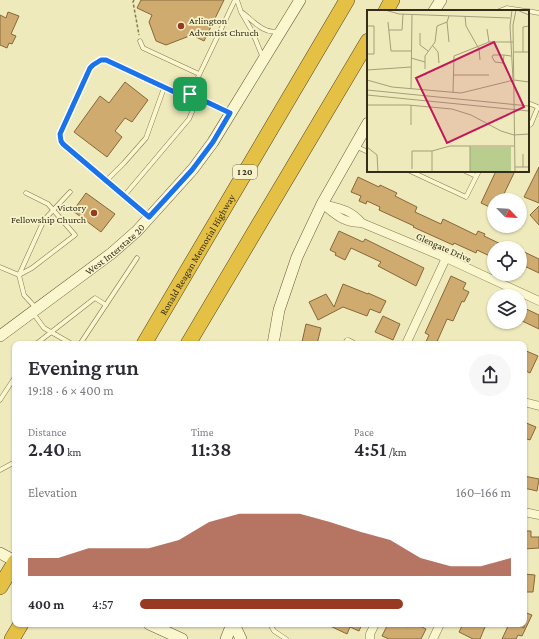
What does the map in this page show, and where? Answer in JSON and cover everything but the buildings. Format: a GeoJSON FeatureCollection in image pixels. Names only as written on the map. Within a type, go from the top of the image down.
{"type":"FeatureCollection","features":[{"type":"Feature","properties":{"kind":"highway","name":"Ronald Reagan Memorial Highway"},"geometry":{"type":"LineString","coordinates":[[146,341],[347,0]]}},
{"type":"Feature","properties":{"kind":"highway"},"geometry":{"type":"LineString","coordinates":[[387,10],[392,0]]}},
{"type":"Feature","properties":{"kind":"highway"},"geometry":{"type":"LineString","coordinates":[[190,341],[367,43]]}},
{"type":"Feature","properties":{"kind":"highway"},"geometry":{"type":"LineString","coordinates":[[0,587],[12,566]]}},
{"type":"Feature","properties":{"kind":"highway"},"geometry":{"type":"LineString","coordinates":[[12,639],[19,627]]}},
{"type":"Feature","properties":{"kind":"main road","name":"West Interstate 20"},"geometry":{"type":"LineString","coordinates":[[0,336],[112,254],[137,231],[192,170],[213,142],[300,0]]}},
{"type":"Feature","properties":{"kind":"main road"},"geometry":{"type":"LineString","coordinates":[[435,10],[441,0]]}},
{"type":"Feature","properties":{"kind":"main road"},"geometry":{"type":"LineString","coordinates":[[274,341],[279,310],[297,257],[322,204],[367,125]]}},
{"type":"Feature","properties":{"kind":"main road"},"geometry":{"type":"LineString","coordinates":[[0,554],[12,560]]}},
{"type":"Feature","properties":{"kind":"main road"},"geometry":{"type":"LineString","coordinates":[[156,627],[182,639]]}},
{"type":"Feature","properties":{"kind":"main road"},"geometry":{"type":"LineString","coordinates":[[226,639],[232,627]]}},
{"type":"Feature","properties":{"kind":"main road"},"geometry":{"type":"LineString","coordinates":[[234,627],[240,639]]}},
{"type":"Feature","properties":{"kind":"street","name":"Glengate Drive"},"geometry":{"type":"LineString","coordinates":[[322,204],[339,207],[355,214],[362,223]]}},
{"type":"Feature","properties":{"kind":"street","name":"Glengate Drive"},"geometry":{"type":"LineString","coordinates":[[322,204],[341,219],[351,223],[362,223],[446,258],[539,301]]}},
{"type":"Feature","properties":{"kind":"street"},"geometry":{"type":"LineString","coordinates":[[341,219],[345,210]]}},
{"type":"Feature","properties":{"kind":"street"},"geometry":{"type":"LineString","coordinates":[[407,341],[446,258]]}},
{"type":"Feature","properties":{"kind":"street"},"geometry":{"type":"LineString","coordinates":[[527,403],[539,406]]}},
{"type":"Feature","properties":{"kind":"street"},"geometry":{"type":"LineString","coordinates":[[527,513],[539,515]]}},
{"type":"Feature","properties":{"kind":"street"},"geometry":{"type":"LineString","coordinates":[[370,639],[370,634],[374,627]]}},
{"type":"Feature","properties":{"kind":"street"},"geometry":{"type":"LineString","coordinates":[[433,639],[439,627]]}},
{"type":"Feature","properties":{"kind":"lane"},"geometry":{"type":"LineString","coordinates":[[236,0],[252,31],[264,60]]}},
{"type":"Feature","properties":{"kind":"lane"},"geometry":{"type":"LineString","coordinates":[[190,94],[236,0]]}},
{"type":"Feature","properties":{"kind":"lane"},"geometry":{"type":"LineString","coordinates":[[502,10],[507,8],[520,10]]}},
{"type":"Feature","properties":{"kind":"lane"},"geometry":{"type":"LineString","coordinates":[[529,11],[539,13]]}},
{"type":"Feature","properties":{"kind":"lane"},"geometry":{"type":"LineString","coordinates":[[241,12],[266,31],[276,32],[284,26]]}},
{"type":"Feature","properties":{"kind":"lane"},"geometry":{"type":"LineString","coordinates":[[140,41],[143,48],[199,74]]}},
{"type":"Feature","properties":{"kind":"lane"},"geometry":{"type":"LineString","coordinates":[[149,217],[61,141],[60,134],[90,68],[97,62],[106,60],[164,88],[183,96],[190,94],[230,113]]}},
{"type":"Feature","properties":{"kind":"lane"},"geometry":{"type":"LineString","coordinates":[[106,181],[146,138],[164,88]]}},
{"type":"Feature","properties":{"kind":"lane"},"geometry":{"type":"LineString","coordinates":[[124,196],[189,119],[198,98]]}},
{"type":"Feature","properties":{"kind":"lane"},"geometry":{"type":"LineString","coordinates":[[529,103],[538,107],[529,124]]}},
{"type":"Feature","properties":{"kind":"lane"},"geometry":{"type":"LineString","coordinates":[[355,146],[367,152]]}},
{"type":"Feature","properties":{"kind":"lane"},"geometry":{"type":"LineString","coordinates":[[412,172],[466,197],[478,172]]}},
{"type":"Feature","properties":{"kind":"lane"},"geometry":{"type":"LineString","coordinates":[[467,172],[476,176]]}},
{"type":"Feature","properties":{"kind":"lane"},"geometry":{"type":"LineString","coordinates":[[67,341],[44,328],[24,294],[19,275],[44,220],[70,192]]}},
{"type":"Feature","properties":{"kind":"lane"},"geometry":{"type":"LineString","coordinates":[[19,275],[32,268],[75,235],[48,204],[26,194]]}},
{"type":"Feature","properties":{"kind":"lane"},"geometry":{"type":"LineString","coordinates":[[82,341],[137,258]]}},
{"type":"Feature","properties":{"kind":"lane"},"geometry":{"type":"LineString","coordinates":[[0,267],[19,275]]}},
{"type":"Feature","properties":{"kind":"lane"},"geometry":{"type":"LineString","coordinates":[[40,341],[95,298],[106,305]]}},
{"type":"Feature","properties":{"kind":"lane"},"geometry":{"type":"LineString","coordinates":[[0,400],[12,382]]}},
{"type":"Feature","properties":{"kind":"lane"},"geometry":{"type":"LineString","coordinates":[[0,470],[12,464]]}},
{"type":"Feature","properties":{"kind":"lane"},"geometry":{"type":"LineString","coordinates":[[272,627],[274,631],[286,639]]}},
{"type":"Feature","properties":{"kind":"path"},"geometry":{"type":"LineString","coordinates":[[134,0],[133,2],[140,41]]}},
{"type":"Feature","properties":{"kind":"place","name":"Arlington Adventist Chruch"},"geometry":{"type":"Point","coordinates":[181,26]}},
{"type":"Feature","properties":{"kind":"place","name":"Victory Fellowship Church"},"geometry":{"type":"Point","coordinates":[94,213]}},
{"type":"Feature","properties":{"kind":"route"},"geometry":{"type":"LineString","coordinates":[[101,60],[106,60],[183,96],[190,94],[230,113],[213,142],[192,170],[149,217],[61,141],[60,134],[90,68],[101,60]]}}]}
